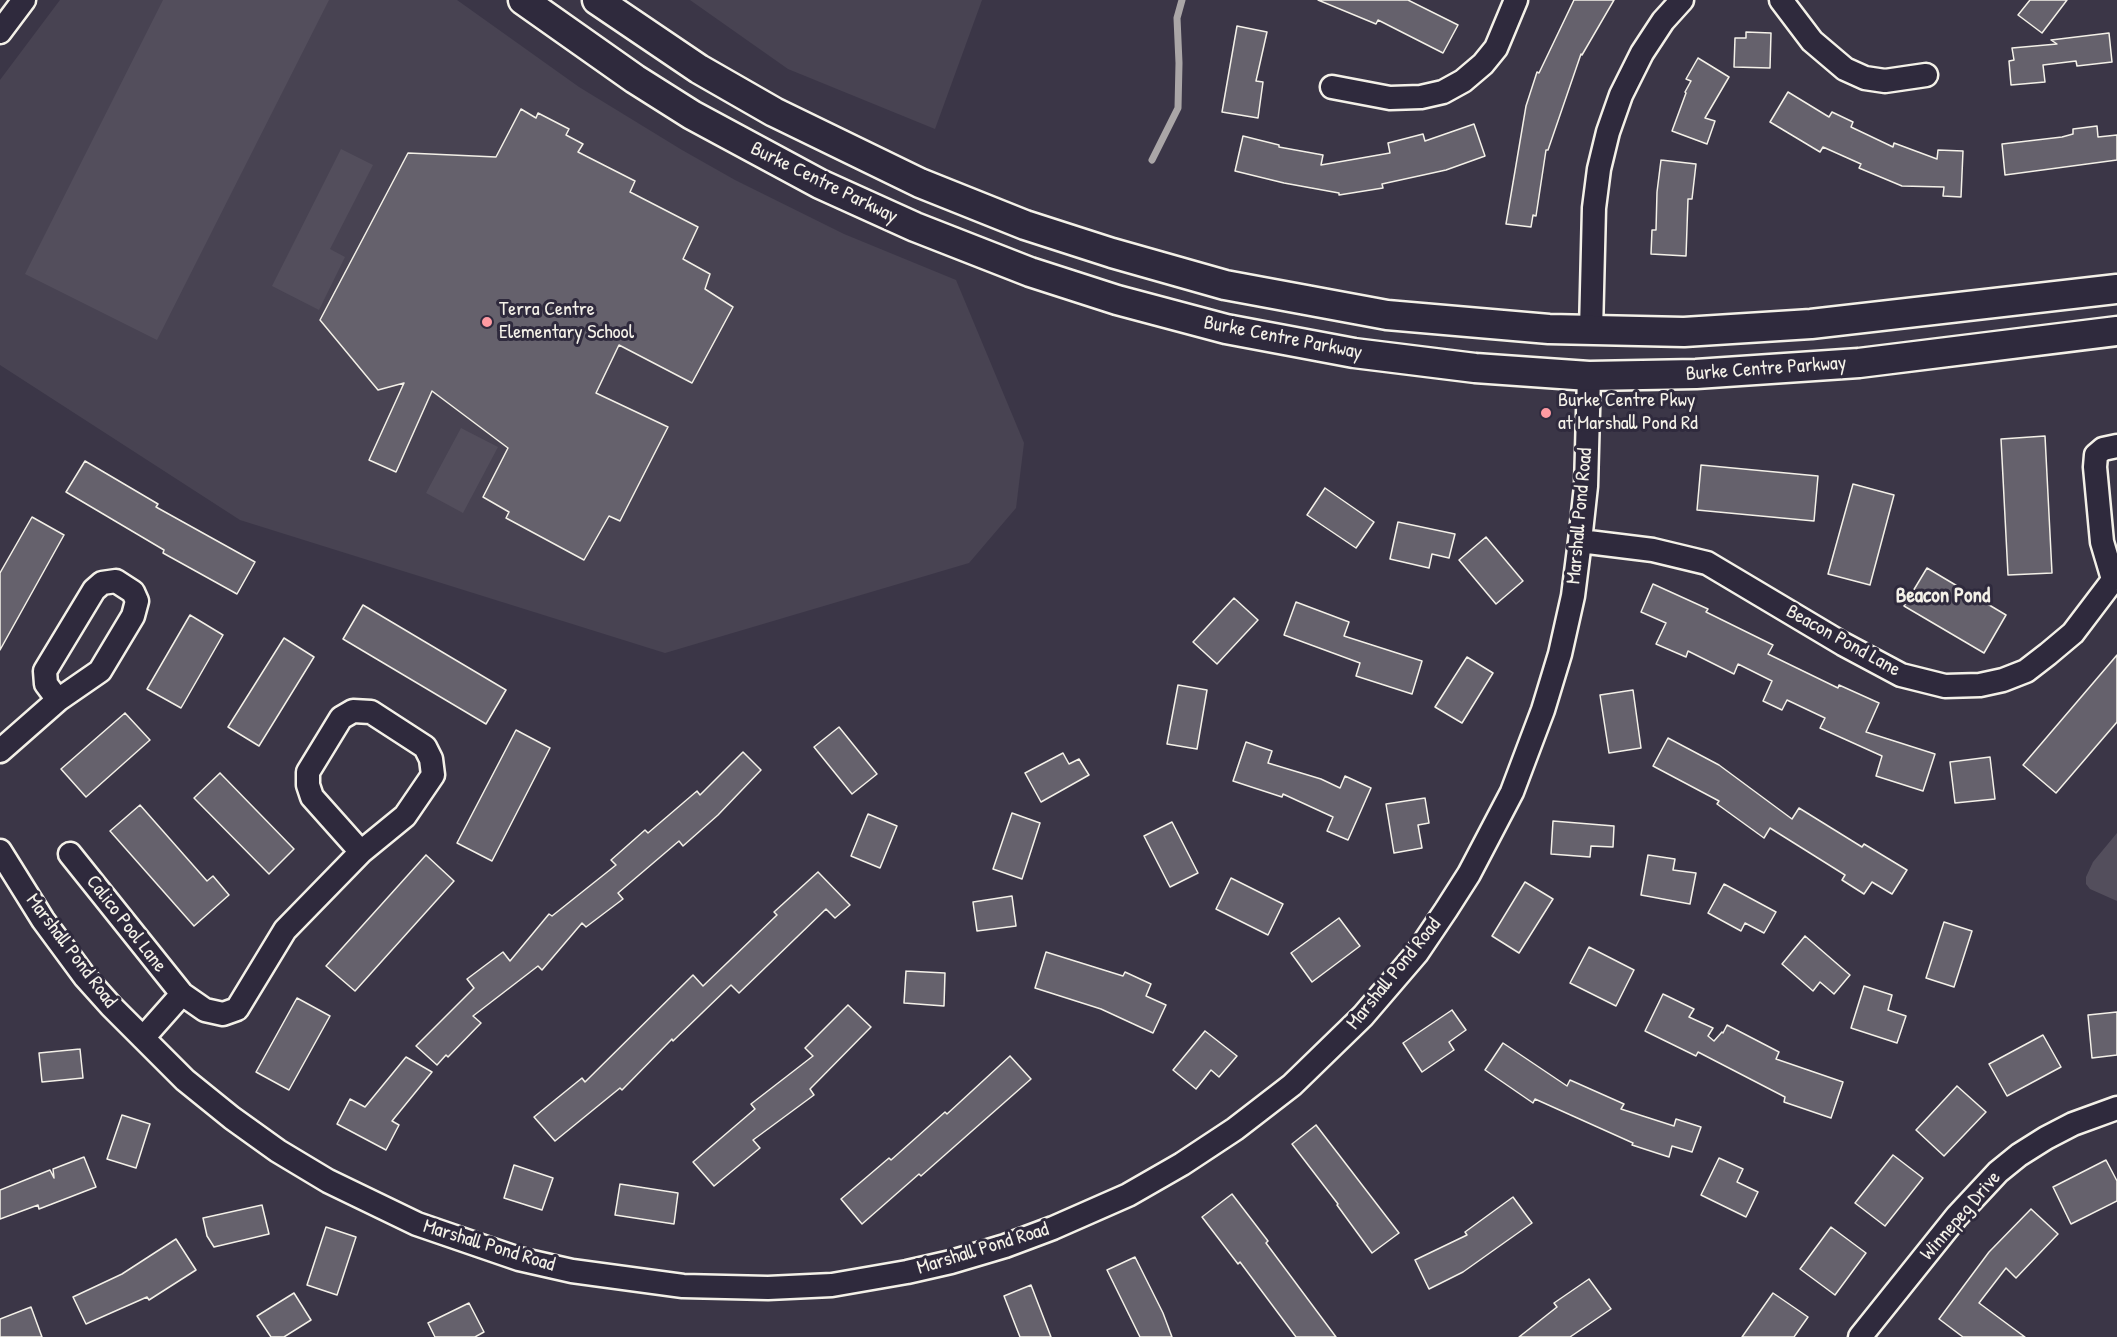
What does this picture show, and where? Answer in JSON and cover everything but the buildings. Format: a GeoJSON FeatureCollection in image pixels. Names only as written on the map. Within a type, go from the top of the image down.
{"type":"FeatureCollection","features":[{"type":"Feature","properties":{"kind":"main road","name":"Burke Centre Parkway"},"geometry":{"type":"LineString","coordinates":[[523,0],[635,79],[682,109],[820,184],[915,227],[1030,272],[1117,300],[1226,329],[1354,353],[1475,368],[1588,375],[1696,374],[1859,363],[2117,331]]}},
{"type":"Feature","properties":{"kind":"main road","name":"Burke Centre Parkway"},"geometry":{"type":"LineString","coordinates":[[597,0],[699,69],[774,112],[920,183],[1025,225],[1112,253],[1225,285],[1375,313],[1549,329],[1684,332],[1811,324],[2117,289]]}},
{"type":"Feature","properties":{"kind":"main road"},"geometry":{"type":"LineString","coordinates":[[1588,375],[1591,331]]}},
{"type":"Feature","properties":{"kind":"street"},"geometry":{"type":"LineString","coordinates":[[0,32],[24,0]]}},
{"type":"Feature","properties":{"kind":"street"},"geometry":{"type":"LineString","coordinates":[[1332,87],[1390,98],[1420,97],[1443,92],[1463,81],[1497,48],[1516,0]]}},
{"type":"Feature","properties":{"kind":"street"},"geometry":{"type":"LineString","coordinates":[[1591,331],[1594,208],[1599,169],[1608,132],[1621,95],[1642,53],[1663,21],[1682,0]]}},
{"type":"Feature","properties":{"kind":"street"},"geometry":{"type":"LineString","coordinates":[[1781,0],[1812,41],[1845,69],[1865,78],[1885,81],[1926,75]]}},
{"type":"Feature","properties":{"kind":"street","name":"Marshall Pond Road"},"geometry":{"type":"LineString","coordinates":[[0,851],[43,920],[85,977],[185,1080],[278,1151],[328,1181],[417,1224],[519,1258],[572,1271],[683,1287],[832,1285],[951,1262],[1005,1246],[1128,1195],[1182,1164],[1235,1129],[1292,1085],[1316,1063],[1363,1016],[1417,953],[1469,874],[1512,792],[1527,757],[1560,654],[1573,596],[1586,486],[1588,375]]}},
{"type":"Feature","properties":{"kind":"street","name":"Beacon Pond Lane"},"geometry":{"type":"LineString","coordinates":[[1580,541],[1653,550],[1707,562],[1843,644],[1901,675],[1945,686],[1980,685],[2003,680],[2026,670],[2049,654],[2073,633],[2115,577],[2102,542],[2095,467],[2096,455],[2103,449],[2117,446]]}},
{"type":"Feature","properties":{"kind":"street"},"geometry":{"type":"LineString","coordinates":[[0,751],[58,700],[100,671],[133,615],[137,601],[133,592],[116,581],[102,583],[94,590],[45,671],[46,684],[58,700]]}},
{"type":"Feature","properties":{"kind":"street","name":"Calico Pool Lane"},"geometry":{"type":"LineString","coordinates":[[70,854],[182,994],[205,1010],[223,1014],[237,1009],[285,930],[362,852],[405,816],[433,775],[431,759],[425,747],[371,712],[353,711],[341,718],[308,772],[308,784],[312,797],[362,852]]}},
{"type":"Feature","properties":{"kind":"street"},"geometry":{"type":"LineString","coordinates":[[142,1038],[182,994]]}},
{"type":"Feature","properties":{"kind":"street","name":"Winnepeg Drive"},"geometry":{"type":"LineString","coordinates":[[1869,1334],[1956,1216],[1998,1172],[2046,1138],[2073,1124],[2117,1108]]}},
{"type":"Feature","properties":{"kind":"shaded area","name":"Terra Centre Elementary School"},"geometry":{"type":"Polygon","coordinates":[[[60,0],[457,0],[579,87],[735,180],[844,234],[956,280],[1024,443],[1016,508],[969,563],[665,653],[240,520],[0,365],[0,80],[60,0]]]}},
{"type":"Feature","properties":{"kind":"shaded area"},"geometry":{"type":"Polygon","coordinates":[[[163,0],[329,0],[157,340],[25,274],[163,0]]]}},
{"type":"Feature","properties":{"kind":"shaded area"},"geometry":{"type":"Polygon","coordinates":[[[690,0],[982,0],[935,129],[788,69],[690,0]]]}},
{"type":"Feature","properties":{"kind":"shaded area"},"geometry":{"type":"Polygon","coordinates":[[[341,149],[373,165],[330,249],[345,257],[319,310],[272,286],[341,149]]]}},
{"type":"Feature","properties":{"kind":"shaded area"},"geometry":{"type":"Polygon","coordinates":[[[461,428],[498,447],[463,513],[426,493],[461,428]]]}},
{"type":"Feature","properties":{"kind":"shaded area"},"geometry":{"type":"Polygon","coordinates":[[[2117,833],[2117,901],[2090,889],[2086,884],[2086,877],[2093,862],[2117,833]]]}},
{"type":"Feature","properties":{"kind":"waterway"},"geometry":{"type":"LineString","coordinates":[[1152,160],[1178,108],[1177,18],[1182,0]]}},
{"type":"Feature","properties":{"kind":"place","name":"Terra Centre Elementary School"},"geometry":{"type":"Point","coordinates":[487,322]}},
{"type":"Feature","properties":{"kind":"place","name":"Burke Centre Pkwy at Marshall Pond Rd"},"geometry":{"type":"Point","coordinates":[1546,413]}},
{"type":"Feature","properties":{"kind":"district","name":"Beacon Pond"},"geometry":{"type":"Point","coordinates":[1943,596]}}]}
